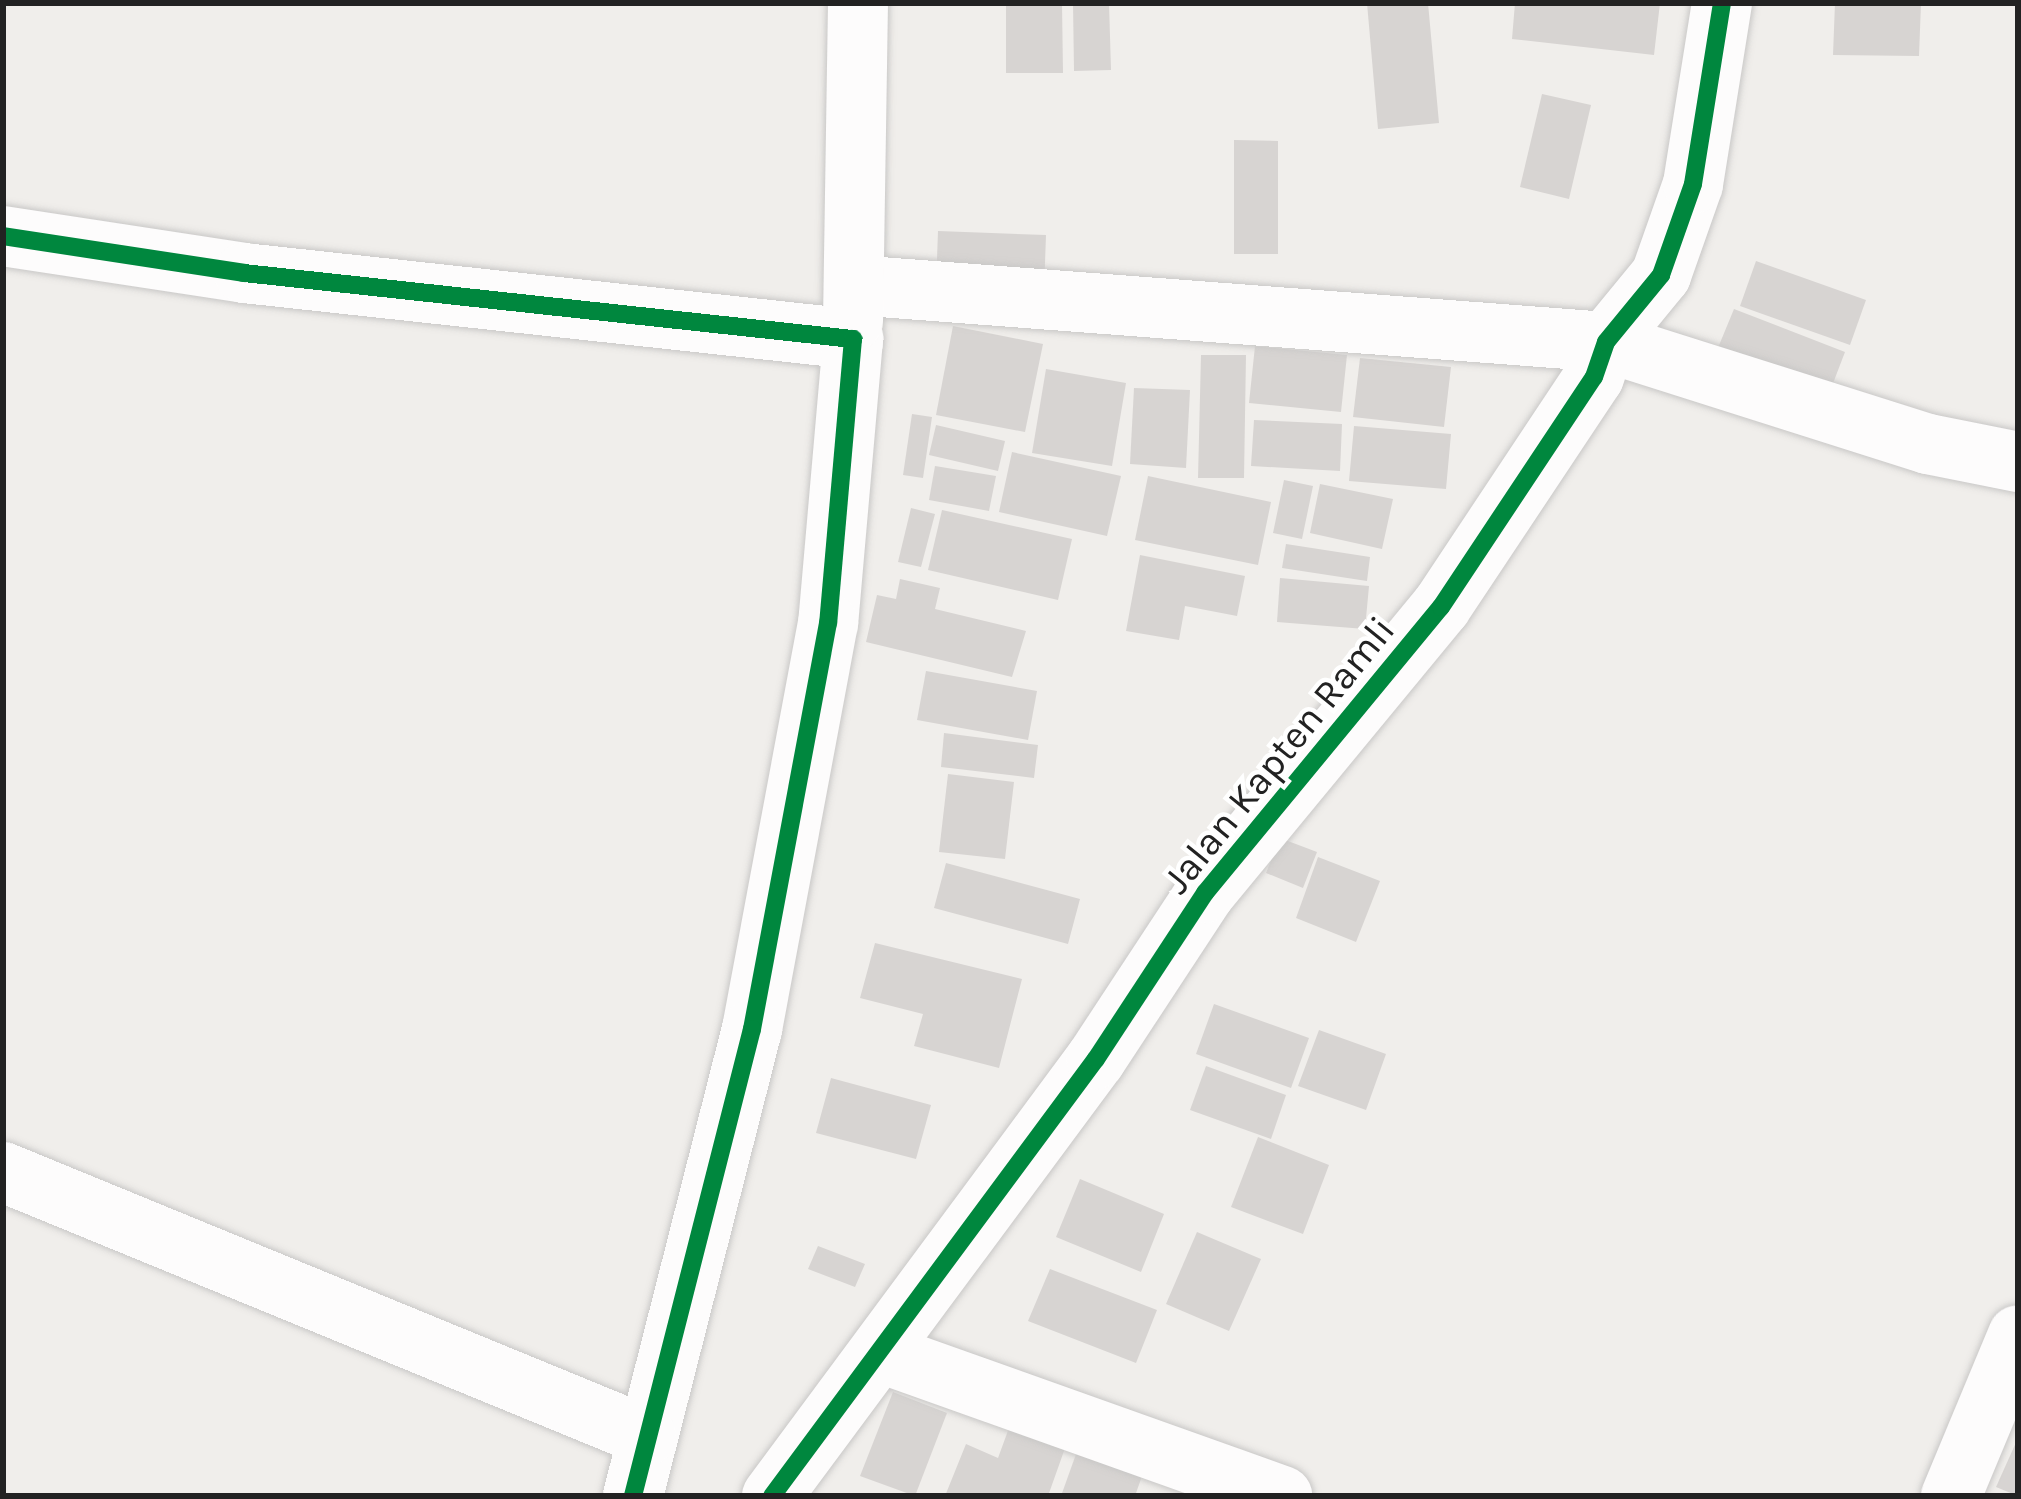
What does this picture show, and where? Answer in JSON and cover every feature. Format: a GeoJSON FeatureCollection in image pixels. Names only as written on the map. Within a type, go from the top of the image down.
{"type":"FeatureCollection","features":[{"type":"Feature","properties":{"kind":"street"},"geometry":{"type":"LineString","coordinates":[[633,1496],[752,1029],[828,623],[854,312],[858,3]]}},
{"type":"Feature","properties":{"kind":"street","name":"Jalan Kapten Ramli"},"geometry":{"type":"LineString","coordinates":[[772,1496],[1096,1059],[1205,893],[1441,607],[1594,376],[1606,342],[1661,275],[1693,184],[1722,3]]}},
{"type":"Feature","properties":{"kind":"street"},"geometry":{"type":"LineString","coordinates":[[3,236],[244,273],[854,312],[1606,342],[1928,445],[2018,462]]}},
{"type":"Feature","properties":{"kind":"street"},"geometry":{"type":"LineString","coordinates":[[3,1172],[646,1436]]}},
{"type":"Feature","properties":{"kind":"street"},"geometry":{"type":"LineString","coordinates":[[1951,1496],[2018,1335]]}},
{"type":"Feature","properties":{"kind":"street"},"geometry":{"type":"LineString","coordinates":[[881,1353],[1282,1496]]}},
{"type":"Feature","properties":{"kind":"building"},"geometry":{"type":"Polygon","coordinates":[[[1006,3],[1062,3],[1063,73],[1006,73],[1006,3]]]}},
{"type":"Feature","properties":{"kind":"building"},"geometry":{"type":"Polygon","coordinates":[[[1073,3],[1109,3],[1111,70],[1074,71],[1073,3]]]}},
{"type":"Feature","properties":{"kind":"building"},"geometry":{"type":"Polygon","coordinates":[[[1367,3],[1428,3],[1439,123],[1378,129],[1367,3]]]}},
{"type":"Feature","properties":{"kind":"building"},"geometry":{"type":"Polygon","coordinates":[[[1515,3],[1660,3],[1654,55],[1512,39],[1515,3]]]}},
{"type":"Feature","properties":{"kind":"building"},"geometry":{"type":"Polygon","coordinates":[[[1835,3],[1921,3],[1919,56],[1833,55],[1835,3]]]}},
{"type":"Feature","properties":{"kind":"building"},"geometry":{"type":"Polygon","coordinates":[[[1542,94],[1591,105],[1569,199],[1520,187],[1542,94]]]}},
{"type":"Feature","properties":{"kind":"building"},"geometry":{"type":"Polygon","coordinates":[[[1234,140],[1278,141],[1278,254],[1234,254],[1234,140]]]}},
{"type":"Feature","properties":{"kind":"building"},"geometry":{"type":"Polygon","coordinates":[[[938,231],[1046,235],[1044,291],[936,287],[938,231]]]}},
{"type":"Feature","properties":{"kind":"building"},"geometry":{"type":"Polygon","coordinates":[[[1756,261],[1866,300],[1850,345],[1740,306],[1756,261]]]}},
{"type":"Feature","properties":{"kind":"building"},"geometry":{"type":"Polygon","coordinates":[[[1734,309],[1845,352],[1827,399],[1715,355],[1734,309]]]}},
{"type":"Feature","properties":{"kind":"building"},"geometry":{"type":"Polygon","coordinates":[[[953,326],[1043,344],[1025,432],[936,415],[953,326]]]}},
{"type":"Feature","properties":{"kind":"building"},"geometry":{"type":"Polygon","coordinates":[[[1255,346],[1347,355],[1341,412],[1249,403],[1255,346]]]}},
{"type":"Feature","properties":{"kind":"building"},"geometry":{"type":"Polygon","coordinates":[[[1201,355],[1246,355],[1244,478],[1198,478],[1201,355]]]}},
{"type":"Feature","properties":{"kind":"building"},"geometry":{"type":"Polygon","coordinates":[[[1360,358],[1451,367],[1444,427],[1353,417],[1360,358]]]}},
{"type":"Feature","properties":{"kind":"building"},"geometry":{"type":"Polygon","coordinates":[[[1046,369],[1126,383],[1112,466],[1032,453],[1046,369]]]}},
{"type":"Feature","properties":{"kind":"building"},"geometry":{"type":"Polygon","coordinates":[[[1134,388],[1190,390],[1186,468],[1130,464],[1134,388]]]}},
{"type":"Feature","properties":{"kind":"building"},"geometry":{"type":"Polygon","coordinates":[[[912,414],[932,417],[923,478],[903,475],[912,414]]]}},
{"type":"Feature","properties":{"kind":"building"},"geometry":{"type":"Polygon","coordinates":[[[1254,420],[1342,424],[1340,471],[1251,466],[1254,420]]]}},
{"type":"Feature","properties":{"kind":"building"},"geometry":{"type":"Polygon","coordinates":[[[936,425],[1005,441],[998,471],[929,455],[936,425]]]}},
{"type":"Feature","properties":{"kind":"building"},"geometry":{"type":"Polygon","coordinates":[[[1354,426],[1451,434],[1446,489],[1349,481],[1354,426]]]}},
{"type":"Feature","properties":{"kind":"building"},"geometry":{"type":"Polygon","coordinates":[[[1012,452],[1121,476],[1107,536],[999,512],[1012,452]]]}},
{"type":"Feature","properties":{"kind":"building"},"geometry":{"type":"Polygon","coordinates":[[[935,466],[996,476],[989,511],[929,500],[935,466]]]}},
{"type":"Feature","properties":{"kind":"building"},"geometry":{"type":"Polygon","coordinates":[[[1148,476],[1271,502],[1258,565],[1135,540],[1148,476]]]}},
{"type":"Feature","properties":{"kind":"building"},"geometry":{"type":"Polygon","coordinates":[[[1284,480],[1313,486],[1302,539],[1273,533],[1284,480]]]}},
{"type":"Feature","properties":{"kind":"building"},"geometry":{"type":"Polygon","coordinates":[[[1320,484],[1393,499],[1382,549],[1310,533],[1320,484]]]}},
{"type":"Feature","properties":{"kind":"building"},"geometry":{"type":"Polygon","coordinates":[[[911,508],[935,514],[921,567],[898,562],[911,508]]]}},
{"type":"Feature","properties":{"kind":"building"},"geometry":{"type":"Polygon","coordinates":[[[942,510],[1072,539],[1058,600],[928,570],[942,510]]]}},
{"type":"Feature","properties":{"kind":"building"},"geometry":{"type":"Polygon","coordinates":[[[1286,544],[1370,557],[1367,581],[1282,568],[1286,544]]]}},
{"type":"Feature","properties":{"kind":"building"},"geometry":{"type":"Polygon","coordinates":[[[1140,555],[1245,576],[1237,616],[1185,606],[1179,640],[1126,631],[1140,555]]]}},
{"type":"Feature","properties":{"kind":"building"},"geometry":{"type":"Polygon","coordinates":[[[1280,578],[1369,586],[1365,629],[1277,622],[1280,578]]]}},
{"type":"Feature","properties":{"kind":"building"},"geometry":{"type":"Polygon","coordinates":[[[900,579],[940,588],[935,609],[1026,631],[1012,677],[866,642],[877,595],[896,599],[900,579]]]}},
{"type":"Feature","properties":{"kind":"building"},"geometry":{"type":"Polygon","coordinates":[[[926,671],[1037,691],[1028,740],[917,720],[926,671]]]}},
{"type":"Feature","properties":{"kind":"building"},"geometry":{"type":"Polygon","coordinates":[[[944,733],[1038,745],[1034,778],[941,767],[944,733]]]}},
{"type":"Feature","properties":{"kind":"building"},"geometry":{"type":"Polygon","coordinates":[[[948,774],[1014,782],[1005,859],[939,852],[948,774]]]}},
{"type":"Feature","properties":{"kind":"building"},"geometry":{"type":"Polygon","coordinates":[[[1280,838],[1317,852],[1303,888],[1266,873],[1280,838]]]}},
{"type":"Feature","properties":{"kind":"building"},"geometry":{"type":"Polygon","coordinates":[[[1318,857],[1380,881],[1356,942],[1296,918],[1318,857]]]}},
{"type":"Feature","properties":{"kind":"building"},"geometry":{"type":"Polygon","coordinates":[[[946,863],[1080,899],[1068,944],[934,908],[946,863]]]}},
{"type":"Feature","properties":{"kind":"building"},"geometry":{"type":"Polygon","coordinates":[[[875,943],[1022,979],[999,1068],[914,1046],[923,1014],[860,998],[875,943]]]}},
{"type":"Feature","properties":{"kind":"building"},"geometry":{"type":"Polygon","coordinates":[[[1214,1004],[1309,1038],[1291,1088],[1196,1054],[1214,1004]]]}},
{"type":"Feature","properties":{"kind":"building"},"geometry":{"type":"Polygon","coordinates":[[[1319,1030],[1386,1054],[1366,1110],[1298,1086],[1319,1030]]]}},
{"type":"Feature","properties":{"kind":"building"},"geometry":{"type":"Polygon","coordinates":[[[1206,1066],[1286,1095],[1271,1139],[1190,1110],[1206,1066]]]}},
{"type":"Feature","properties":{"kind":"building"},"geometry":{"type":"Polygon","coordinates":[[[831,1078],[931,1105],[916,1159],[816,1133],[831,1078]]]}},
{"type":"Feature","properties":{"kind":"building"},"geometry":{"type":"Polygon","coordinates":[[[1258,1137],[1329,1165],[1303,1234],[1231,1207],[1258,1137]]]}},
{"type":"Feature","properties":{"kind":"building"},"geometry":{"type":"Polygon","coordinates":[[[1080,1179],[1164,1214],[1141,1272],[1056,1237],[1080,1179]]]}},
{"type":"Feature","properties":{"kind":"building"},"geometry":{"type":"Polygon","coordinates":[[[1197,1232],[1261,1259],[1229,1331],[1166,1304],[1197,1232]]]}},
{"type":"Feature","properties":{"kind":"building"},"geometry":{"type":"Polygon","coordinates":[[[818,1246],[865,1264],[855,1287],[808,1269],[818,1246]]]}},
{"type":"Feature","properties":{"kind":"building"},"geometry":{"type":"Polygon","coordinates":[[[1050,1269],[1157,1310],[1136,1363],[1028,1321],[1050,1269]]]}},
{"type":"Feature","properties":{"kind":"building"},"geometry":{"type":"Polygon","coordinates":[[[893,1392],[947,1413],[915,1496],[860,1476],[893,1392]]]}},
{"type":"Feature","properties":{"kind":"building"},"geometry":{"type":"Polygon","coordinates":[[[1013,1417],[1069,1437],[1048,1496],[945,1496],[966,1444],[998,1458],[1013,1417]]]}},
{"type":"Feature","properties":{"kind":"building"},"geometry":{"type":"Polygon","coordinates":[[[1085,1429],[1150,1453],[1135,1496],[1061,1496],[1085,1429]]]}},
{"type":"Feature","properties":{"kind":"building"},"geometry":{"type":"Polygon","coordinates":[[[2018,1438],[2018,1496],[1996,1487],[2018,1438]]]}},
{"type":"Feature","properties":{"kind":"cycle path"},"geometry":{"type":"LineString","coordinates":[[772,1496],[1096,1059],[1205,893],[1441,607],[1594,377],[1606,342],[1661,275],[1693,184],[1722,3]]}},
{"type":"Feature","properties":{"kind":"cycle path"},"geometry":{"type":"LineString","coordinates":[[3,236],[244,273],[853,339],[828,623],[752,1029],[633,1496]]}}]}
